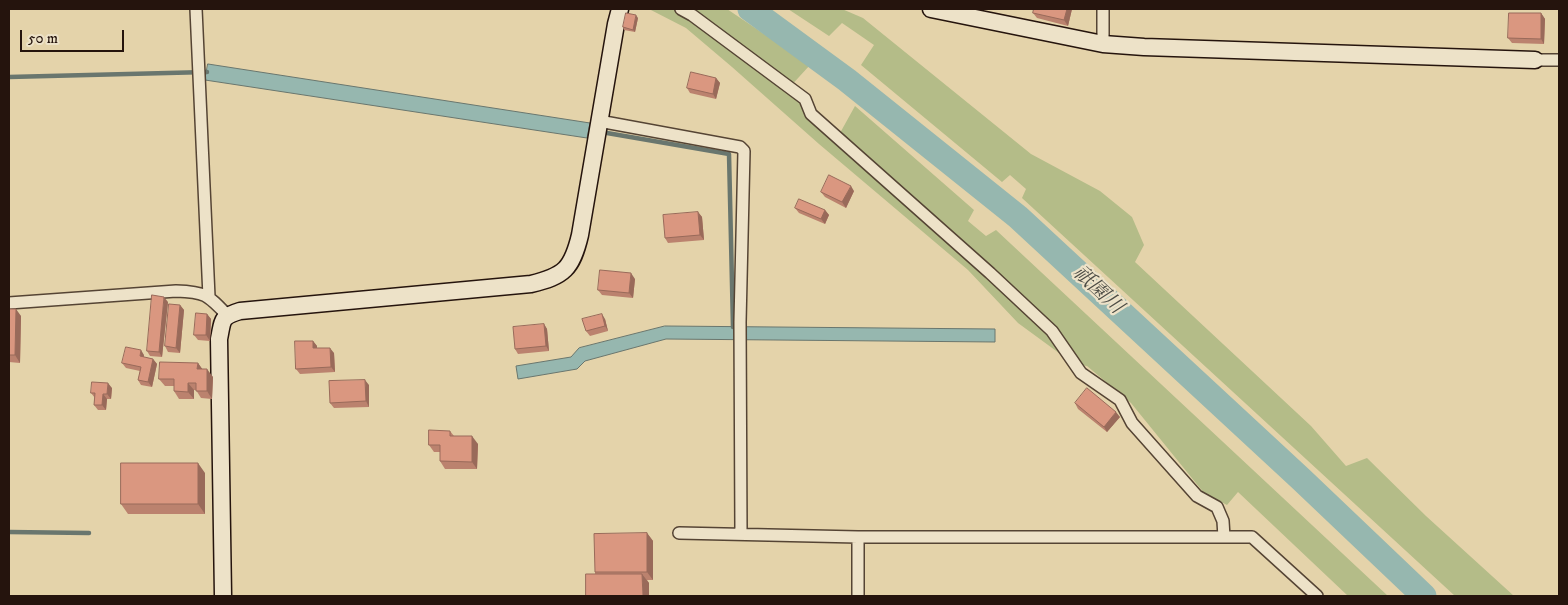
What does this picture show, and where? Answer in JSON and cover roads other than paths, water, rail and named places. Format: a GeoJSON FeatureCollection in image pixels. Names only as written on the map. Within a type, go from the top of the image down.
{"type":"FeatureCollection","features":[{"type":"Feature","properties":{"kind":"street"},"geometry":{"type":"LineString","coordinates":[[196,9],[209,297]]}},
{"type":"Feature","properties":{"kind":"street"},"geometry":{"type":"LineString","coordinates":[[223,596],[219,339],[223,321],[227,315],[249,310],[531,284],[552,279],[567,267],[575,255],[620,9]]}},
{"type":"Feature","properties":{"kind":"street"},"geometry":{"type":"LineString","coordinates":[[680,9],[692,15],[805,98],[811,114],[990,273],[1052,331],[1081,373],[1120,400],[1132,423],[1198,496],[1217,507],[1223,521],[1224,537]]}},
{"type":"Feature","properties":{"kind":"street"},"geometry":{"type":"LineString","coordinates":[[931,9],[1103,44],[1154,48],[1559,60]]}},
{"type":"Feature","properties":{"kind":"street"},"geometry":{"type":"LineString","coordinates":[[1103,9],[1103,44]]}},
{"type":"Feature","properties":{"kind":"street"},"geometry":{"type":"LineString","coordinates":[[599,121],[740,147],[744,151],[740,322],[741,534]]}},
{"type":"Feature","properties":{"kind":"street"},"geometry":{"type":"LineString","coordinates":[[9,303],[176,291],[194,292],[209,297],[227,315]]}},
{"type":"Feature","properties":{"kind":"street"},"geometry":{"type":"LineString","coordinates":[[679,533],[858,537],[1252,537],[1317,596]]}},
{"type":"Feature","properties":{"kind":"street"},"geometry":{"type":"LineString","coordinates":[[858,537],[858,596]]}},
{"type":"Feature","properties":{"kind":"water"},"geometry":{"type":"Polygon","coordinates":[[[208,64],[590,123],[587,138],[205,80],[208,64]]]}},
{"type":"Feature","properties":{"kind":"water"},"geometry":{"type":"Polygon","coordinates":[[[665,326],[995,329],[995,342],[666,339],[585,361],[577,369],[518,379],[516,366],[571,357],[579,348],[665,326]]]}},
{"type":"Feature","properties":{"kind":"waterway","name":"祇園川"},"geometry":{"type":"LineString","coordinates":[[750,9],[847,80],[1018,217],[1301,479],[1424,596]]}},
{"type":"Feature","properties":{"kind":"waterway"},"geometry":{"type":"LineString","coordinates":[[9,77],[207,72]]}},
{"type":"Feature","properties":{"kind":"waterway"},"geometry":{"type":"LineString","coordinates":[[607,133],[729,154],[733,327]]}},
{"type":"Feature","properties":{"kind":"waterway"},"geometry":{"type":"LineString","coordinates":[[9,532],[89,533]]}}]}
